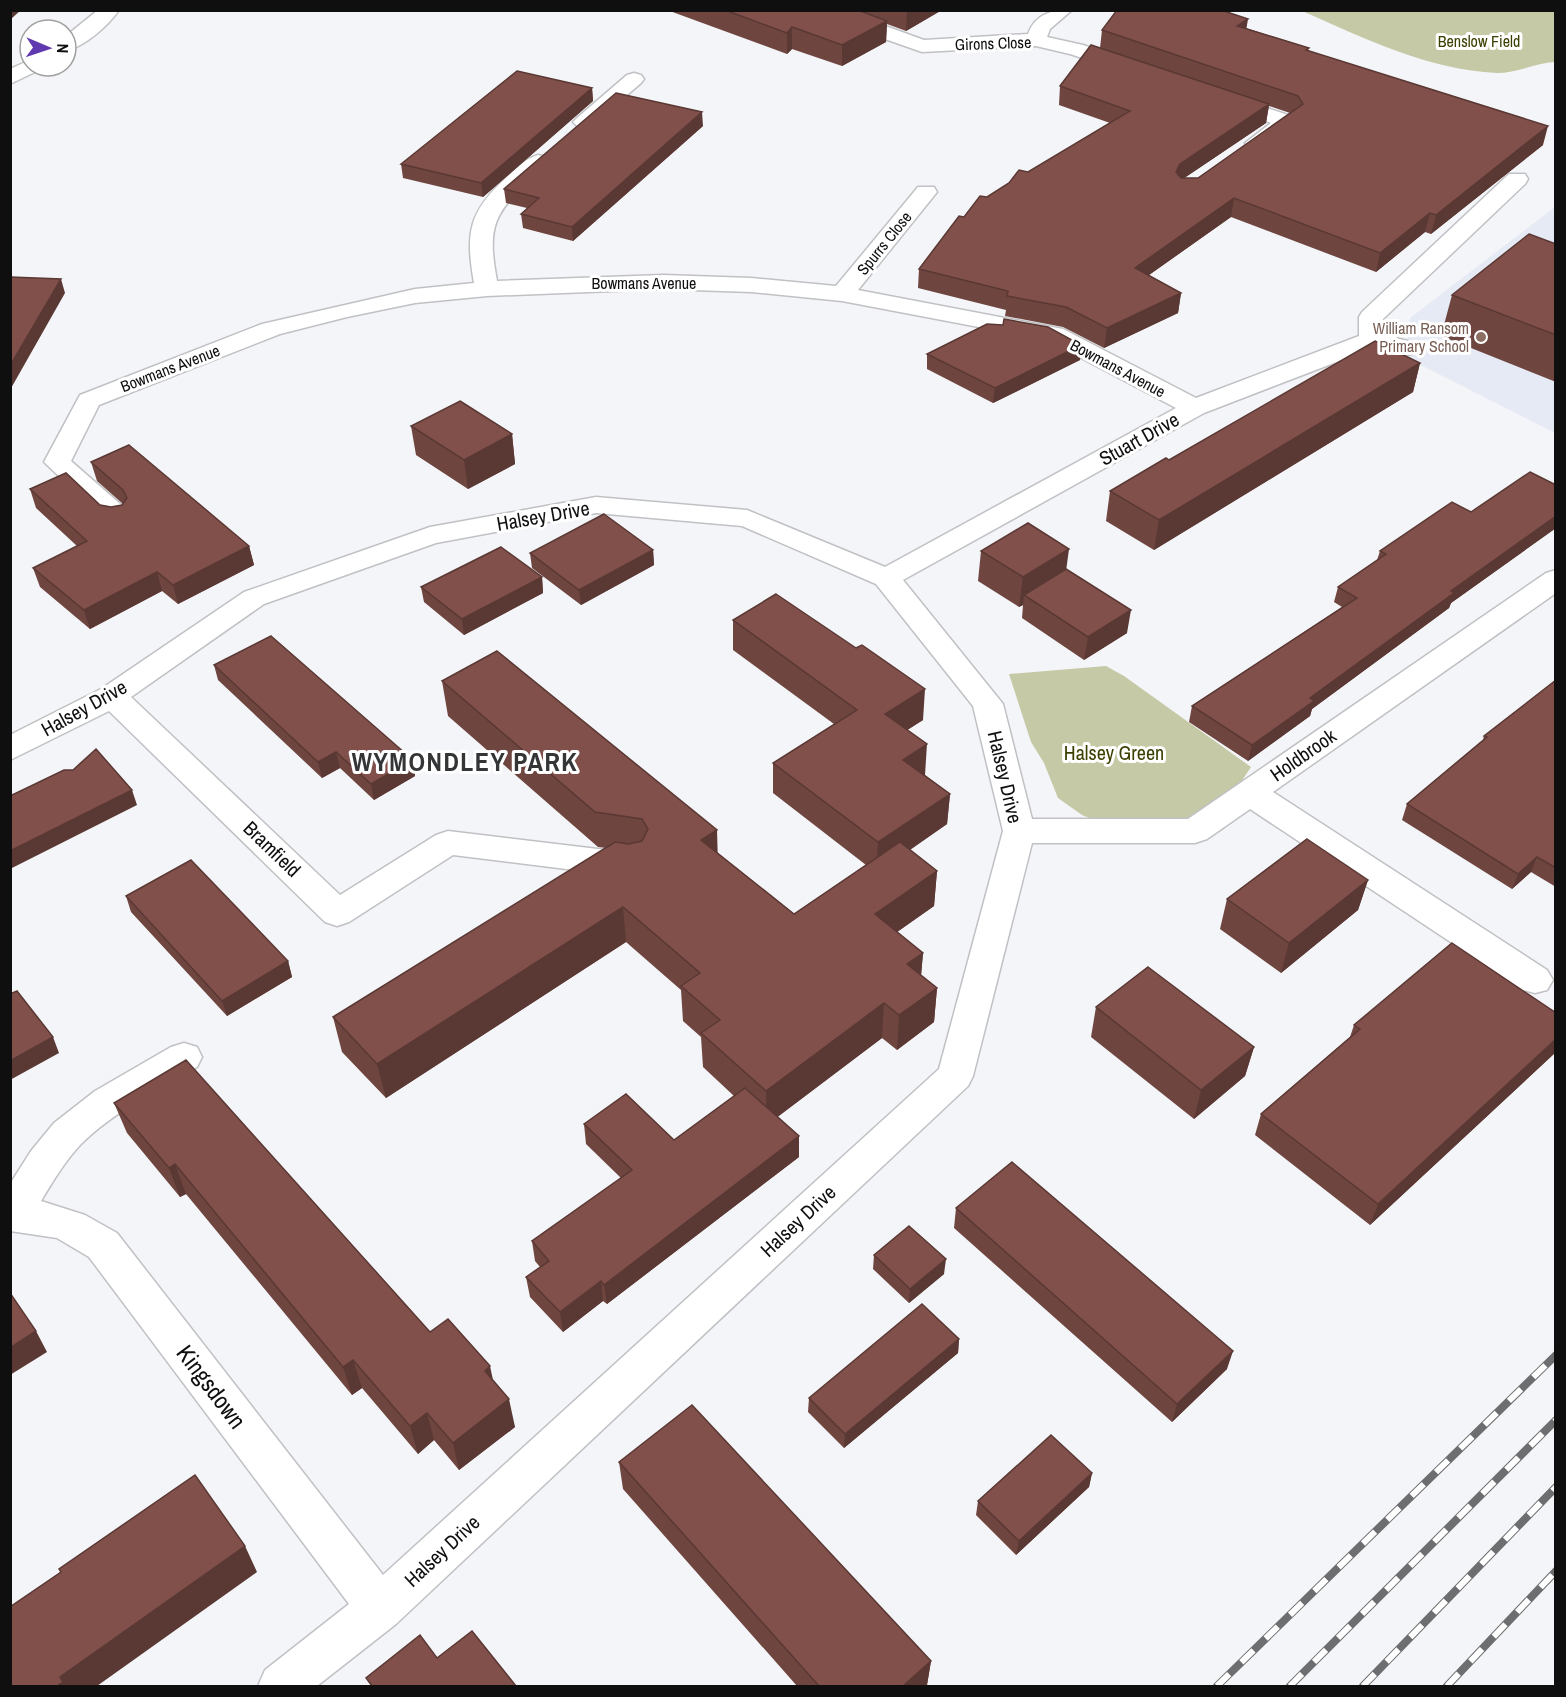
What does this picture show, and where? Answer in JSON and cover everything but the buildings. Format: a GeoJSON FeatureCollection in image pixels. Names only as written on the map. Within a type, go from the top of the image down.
{"type":"FeatureCollection","features":[{"type":"Feature","properties":{"kind":"street"},"geometry":{"type":"LineString","coordinates":[[78,37],[95,25],[110,10]]}},
{"type":"Feature","properties":{"kind":"street","name":"Girons Close"},"geometry":{"type":"LineString","coordinates":[[821,10],[922,46],[1036,40],[1076,49],[1143,72]]}},
{"type":"Feature","properties":{"kind":"street"},"geometry":{"type":"LineString","coordinates":[[1036,40],[1041,26],[1063,10]]}},
{"type":"Feature","properties":{"kind":"street"},"geometry":{"type":"LineString","coordinates":[[487,289],[478,249],[480,227],[486,212],[496,198],[634,79]]}},
{"type":"Feature","properties":{"kind":"street"},"geometry":{"type":"LineString","coordinates":[[1209,94],[1287,121],[1242,152]]}},
{"type":"Feature","properties":{"kind":"street"},"geometry":{"type":"LineString","coordinates":[[1407,348],[1371,340],[1371,317],[1517,179]]}},
{"type":"Feature","properties":{"kind":"street","name":"Spurrs Close"},"geometry":{"type":"LineString","coordinates":[[842,294],[926,192]]}},
{"type":"Feature","properties":{"kind":"street","name":"Bowmans Avenue"},"geometry":{"type":"LineString","coordinates":[[117,516],[57,462],[89,400],[271,329],[415,296],[487,289],[663,282],[752,285],[842,294],[1054,334],[1195,408]]}},
{"type":"Feature","properties":{"kind":"street","name":"Stuart Drive"},"geometry":{"type":"LineString","coordinates":[[886,578],[1195,408],[1371,340]]}},
{"type":"Feature","properties":{"kind":"street","name":"Halsey Drive"},"geometry":{"type":"LineString","coordinates":[[10,748],[112,696],[254,598],[430,536],[596,505],[747,518],[886,578],[988,704],[1019,831],[955,1076],[380,1608],[281,1686]]}},
{"type":"Feature","properties":{"kind":"street","name":"Holdbrook"},"geometry":{"type":"LineString","coordinates":[[1019,831],[1195,831],[1556,579]]}},
{"type":"Feature","properties":{"kind":"street","name":"Bramfield"},"geometry":{"type":"LineString","coordinates":[[112,696],[338,913],[448,843],[632,865]]}},
{"type":"Feature","properties":{"kind":"street"},"geometry":{"type":"LineString","coordinates":[[1250,793],[1535,980]]}},
{"type":"Feature","properties":{"kind":"street"},"geometry":{"type":"LineString","coordinates":[[12,1214],[53,1149],[69,1132],[99,1109],[184,1058]]}},
{"type":"Feature","properties":{"kind":"street","name":"Kingsdown"},"geometry":{"type":"LineString","coordinates":[[12,1214],[58,1220],[84,1230],[103,1245],[380,1608]]}},
{"type":"Feature","properties":{"kind":"shaded area","name":"William Ransom Primary School"},"geometry":{"type":"Polygon","coordinates":[[[1555,207],[1555,433],[1405,357],[1410,318],[1555,207]]]}},
{"type":"Feature","properties":{"kind":"green space","name":"Benslow Field"},"geometry":{"type":"Polygon","coordinates":[[[1302,11],[1555,11],[1555,62],[1497,73],[1446,66],[1397,51],[1302,11]]]}},
{"type":"Feature","properties":{"kind":"green space","name":"Halsey Green"},"geometry":{"type":"Polygon","coordinates":[[[1106,666],[1124,676],[1251,767],[1235,791],[1191,818],[1145,823],[1102,823],[1082,815],[1058,798],[1044,763],[1031,742],[1009,674],[1106,666]]]}},
{"type":"Feature","properties":{"kind":"railway"},"geometry":{"type":"LineString","coordinates":[[1217,1686],[1556,1355]]}},
{"type":"Feature","properties":{"kind":"railway"},"geometry":{"type":"LineString","coordinates":[[1290,1686],[1556,1420]]}},
{"type":"Feature","properties":{"kind":"railway"},"geometry":{"type":"LineString","coordinates":[[1363,1686],[1556,1487]]}},
{"type":"Feature","properties":{"kind":"railway"},"geometry":{"type":"LineString","coordinates":[[1447,1686],[1556,1571]]}},
{"type":"Feature","properties":{"kind":"place","name":"William Ransom Primary School"},"geometry":{"type":"Point","coordinates":[1481,337]}},
{"type":"Feature","properties":{"kind":"district","name":"WYMONDLEY PARK"},"geometry":{"type":"Point","coordinates":[465,762]}}]}
